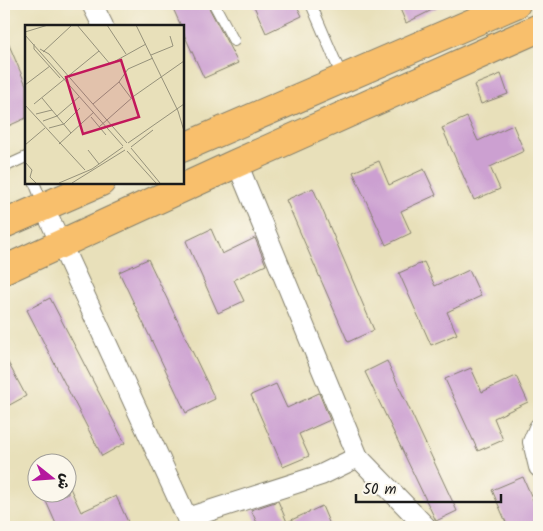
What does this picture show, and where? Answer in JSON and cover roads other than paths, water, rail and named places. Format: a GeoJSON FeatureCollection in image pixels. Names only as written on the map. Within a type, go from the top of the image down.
{"type":"FeatureCollection","features":[{"type":"Feature","properties":{"kind":"main road"},"geometry":{"type":"LineString","coordinates":[[184,147],[516,4]]}},
{"type":"Feature","properties":{"kind":"main road"},"geometry":{"type":"LineString","coordinates":[[4,270],[539,28]]}},
{"type":"Feature","properties":{"kind":"main road"},"geometry":{"type":"LineString","coordinates":[[4,224],[39,195],[91,184]]}},
{"type":"Feature","properties":{"kind":"street"},"geometry":{"type":"LineString","coordinates":[[92,4],[102,25]]}},
{"type":"Feature","properties":{"kind":"street"},"geometry":{"type":"LineString","coordinates":[[237,163],[358,457],[426,527]]}},
{"type":"Feature","properties":{"kind":"street"},"geometry":{"type":"LineString","coordinates":[[39,195],[189,523],[321,475],[358,457]]}},
{"type":"Feature","properties":{"kind":"street"},"geometry":{"type":"LineString","coordinates":[[539,428],[533,442],[539,467]]}},
{"type":"Feature","properties":{"kind":"lane"},"geometry":{"type":"LineString","coordinates":[[214,4],[234,42]]}},
{"type":"Feature","properties":{"kind":"lane"},"geometry":{"type":"LineString","coordinates":[[311,4],[343,80]]}},
{"type":"Feature","properties":{"kind":"lane"},"geometry":{"type":"LineString","coordinates":[[4,167],[25,160]]}}]}
